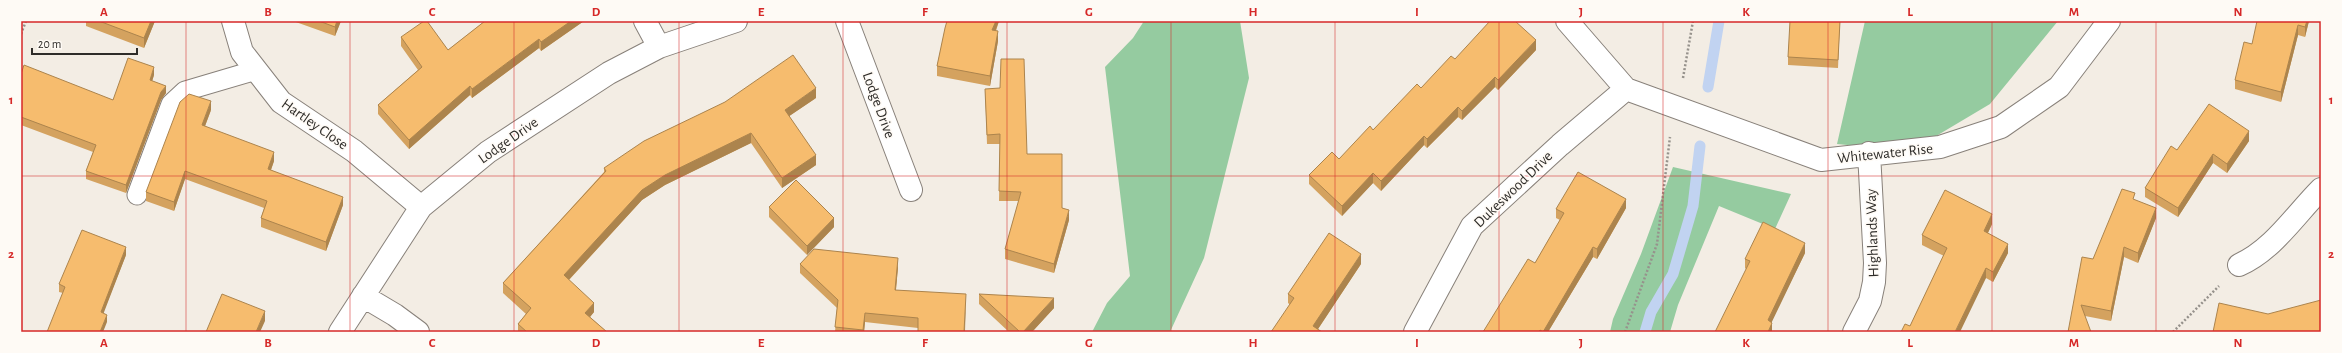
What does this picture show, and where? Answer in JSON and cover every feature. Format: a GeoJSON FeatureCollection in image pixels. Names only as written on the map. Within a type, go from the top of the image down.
{"type":"FeatureCollection","features":[{"type":"Feature","properties":{"kind":"street","name":"Hartley Close"},"geometry":{"type":"LineString","coordinates":[[233,21],[242,52],[281,102],[354,151],[421,207]]}},
{"type":"Feature","properties":{"kind":"street"},"geometry":{"type":"LineString","coordinates":[[645,21],[659,47]]}},
{"type":"Feature","properties":{"kind":"street","name":"Lodge Drive"},"geometry":{"type":"LineString","coordinates":[[340,332],[421,207],[488,152],[609,73],[659,47],[736,21]]}},
{"type":"Feature","properties":{"kind":"street","name":"Lodge Drive"},"geometry":{"type":"LineString","coordinates":[[847,21],[911,190]]}},
{"type":"Feature","properties":{"kind":"street"},"geometry":{"type":"LineString","coordinates":[[1567,21],[1626,89]]}},
{"type":"Feature","properties":{"kind":"street","name":"Whitewater Rise"},"geometry":{"type":"LineString","coordinates":[[1626,89],[1821,160],[1869,153],[1940,147],[2001,127],[2059,87],[2109,21]]}},
{"type":"Feature","properties":{"kind":"street","name":"Dukeswood Drive"},"geometry":{"type":"LineString","coordinates":[[1415,332],[1472,226],[1560,145],[1626,89]]}},
{"type":"Feature","properties":{"kind":"street","name":"Highlands Way"},"geometry":{"type":"LineString","coordinates":[[1854,332],[1870,300],[1874,282],[1875,263],[1869,153]]}},
{"type":"Feature","properties":{"kind":"street"},"geometry":{"type":"LineString","coordinates":[[2239,265],[2249,261],[2268,244],[2321,189]]}},
{"type":"Feature","properties":{"kind":"street"},"geometry":{"type":"LineString","coordinates":[[363,296],[396,315],[418,332]]}},
{"type":"Feature","properties":{"kind":"lane"},"geometry":{"type":"LineString","coordinates":[[137,195],[171,104],[185,92],[256,70]]}},
{"type":"Feature","properties":{"kind":"path"},"geometry":{"type":"LineString","coordinates":[[21,34],[26,21]]}},
{"type":"Feature","properties":{"kind":"path"},"geometry":{"type":"LineString","coordinates":[[1625,332],[1657,244],[1670,132],[1688,53],[1693,21]]}},
{"type":"Feature","properties":{"kind":"path"},"geometry":{"type":"LineString","coordinates":[[2173,332],[2239,265]]}},
{"type":"Feature","properties":{"kind":"green space"},"geometry":{"type":"Polygon","coordinates":[[[1144,21],[1240,21],[1249,78],[1204,258],[1170,332],[1092,332],[1107,303],[1130,276],[1105,67],[1133,38],[1144,21]]]}},
{"type":"Feature","properties":{"kind":"green space"},"geometry":{"type":"Polygon","coordinates":[[[1865,21],[2058,21],[1990,104],[1911,151],[1837,144],[1865,21]]]}},
{"type":"Feature","properties":{"kind":"green space"},"geometry":{"type":"Polygon","coordinates":[[[1673,167],[1791,194],[1775,229],[1719,206],[1678,305],[1670,332],[1610,332],[1613,319],[1641,254],[1673,167]]]}},
{"type":"Feature","properties":{"kind":"building"},"geometry":{"type":"Polygon","coordinates":[[[99,21],[151,21],[144,38],[99,21]]]}},
{"type":"Feature","properties":{"kind":"building"},"geometry":{"type":"Polygon","coordinates":[[[319,21],[337,21],[335,27],[319,21]]]}},
{"type":"Feature","properties":{"kind":"building"},"geometry":{"type":"Polygon","coordinates":[[[424,21],[427,21],[448,50],[485,21],[571,21],[541,42],[539,39],[472,89],[470,86],[409,140],[378,105],[422,67],[401,37],[424,21]]]}},
{"type":"Feature","properties":{"kind":"building"},"geometry":{"type":"Polygon","coordinates":[[[947,21],[996,21],[992,30],[998,31],[990,76],[937,66],[947,21]]]}},
{"type":"Feature","properties":{"kind":"building"},"geometry":{"type":"Polygon","coordinates":[[[1490,21],[1515,21],[1536,40],[1498,80],[1495,77],[1462,111],[1458,107],[1427,139],[1424,136],[1381,181],[1373,173],[1342,206],[1309,175],[1332,152],[1339,159],[1370,126],[1373,130],[1417,84],[1421,88],[1451,56],[1455,59],[1490,21]]]}},
{"type":"Feature","properties":{"kind":"building"},"geometry":{"type":"Polygon","coordinates":[[[1790,21],[1840,21],[1838,60],[1788,57],[1790,21]]]}},
{"type":"Feature","properties":{"kind":"building"},"geometry":{"type":"Polygon","coordinates":[[[2257,21],[2307,21],[2305,27],[2298,25],[2281,92],[2235,80],[2244,42],[2252,44],[2257,21]]]}},
{"type":"Feature","properties":{"kind":"building"},"geometry":{"type":"Polygon","coordinates":[[[793,55],[816,88],[785,110],[816,155],[782,178],[751,133],[665,175],[642,190],[564,275],[594,303],[585,313],[607,332],[527,332],[518,324],[531,308],[503,283],[606,171],[604,168],[644,141],[725,102],[793,55]]]}},
{"type":"Feature","properties":{"kind":"building"},"geometry":{"type":"Polygon","coordinates":[[[128,58],[154,67],[150,80],[166,86],[161,92],[126,185],[86,171],[96,145],[21,117],[21,74],[24,65],[113,100],[128,58]]]}},
{"type":"Feature","properties":{"kind":"building"},"geometry":{"type":"Polygon","coordinates":[[[1001,59],[1024,59],[1027,154],[1062,154],[1062,208],[1069,210],[1054,264],[1005,249],[1021,192],[999,191],[1000,134],[987,135],[985,89],[1000,88],[1001,59]]]}},
{"type":"Feature","properties":{"kind":"building"},"geometry":{"type":"Polygon","coordinates":[[[189,94],[211,101],[202,125],[274,152],[268,169],[343,197],[326,242],[261,218],[267,201],[185,171],[174,202],[146,192],[180,102],[189,94]]]}},
{"type":"Feature","properties":{"kind":"building"},"geometry":{"type":"Polygon","coordinates":[[[2209,104],[2249,131],[2227,164],[2213,154],[2178,208],[2145,188],[2171,146],[2177,150],[2209,104]]]}},
{"type":"Feature","properties":{"kind":"building"},"geometry":{"type":"Polygon","coordinates":[[[1578,172],[1626,199],[1597,249],[1593,247],[1543,332],[1540,330],[1539,332],[1483,332],[1528,259],[1535,263],[1564,213],[1556,209],[1578,172]]]}},
{"type":"Feature","properties":{"kind":"building"},"geometry":{"type":"Polygon","coordinates":[[[796,180],[834,218],[807,246],[769,207],[796,180]]]}},
{"type":"Feature","properties":{"kind":"building"},"geometry":{"type":"Polygon","coordinates":[[[2122,189],[2135,193],[2133,199],[2156,208],[2138,253],[2124,247],[2111,311],[2081,305],[2091,332],[2068,332],[2082,257],[2093,259],[2122,189]]]}},
{"type":"Feature","properties":{"kind":"building"},"geometry":{"type":"Polygon","coordinates":[[[1945,190],[1992,214],[1984,231],[2008,244],[1993,272],[1986,268],[1955,332],[1901,332],[1905,324],[1910,326],[1947,248],[1922,235],[1945,190]]]}},
{"type":"Feature","properties":{"kind":"building"},"geometry":{"type":"Polygon","coordinates":[[[1763,222],[1805,243],[1768,320],[1772,323],[1768,332],[1715,332],[1750,261],[1745,259],[1763,222]]]}},
{"type":"Feature","properties":{"kind":"building"},"geometry":{"type":"Polygon","coordinates":[[[82,230],[126,247],[101,312],[107,315],[100,332],[47,332],[65,287],[59,284],[82,230]]]}},
{"type":"Feature","properties":{"kind":"building"},"geometry":{"type":"Polygon","coordinates":[[[1329,233],[1361,254],[1313,326],[1322,332],[1271,332],[1294,298],[1288,294],[1329,233]]]}},
{"type":"Feature","properties":{"kind":"building"},"geometry":{"type":"Polygon","coordinates":[[[814,249],[898,258],[895,290],[966,294],[964,332],[918,332],[918,318],[865,313],[863,330],[835,327],[838,300],[800,264],[814,249]]]}},
{"type":"Feature","properties":{"kind":"building"},"geometry":{"type":"Polygon","coordinates":[[[222,294],[265,311],[256,332],[206,332],[222,294]]]}},
{"type":"Feature","properties":{"kind":"building"},"geometry":{"type":"Polygon","coordinates":[[[979,294],[1054,298],[1023,332],[1020,332],[979,294]]]}},
{"type":"Feature","properties":{"kind":"building"},"geometry":{"type":"Polygon","coordinates":[[[2321,300],[2321,332],[2213,332],[2219,303],[2268,314],[2321,300]]]}},
{"type":"Feature","properties":{"kind":"waterway"},"geometry":{"type":"LineString","coordinates":[[1708,87],[1719,21]]}},
{"type":"Feature","properties":{"kind":"waterway"},"geometry":{"type":"LineString","coordinates":[[1645,332],[1651,312],[1673,274],[1693,206],[1700,146]]}}]}
